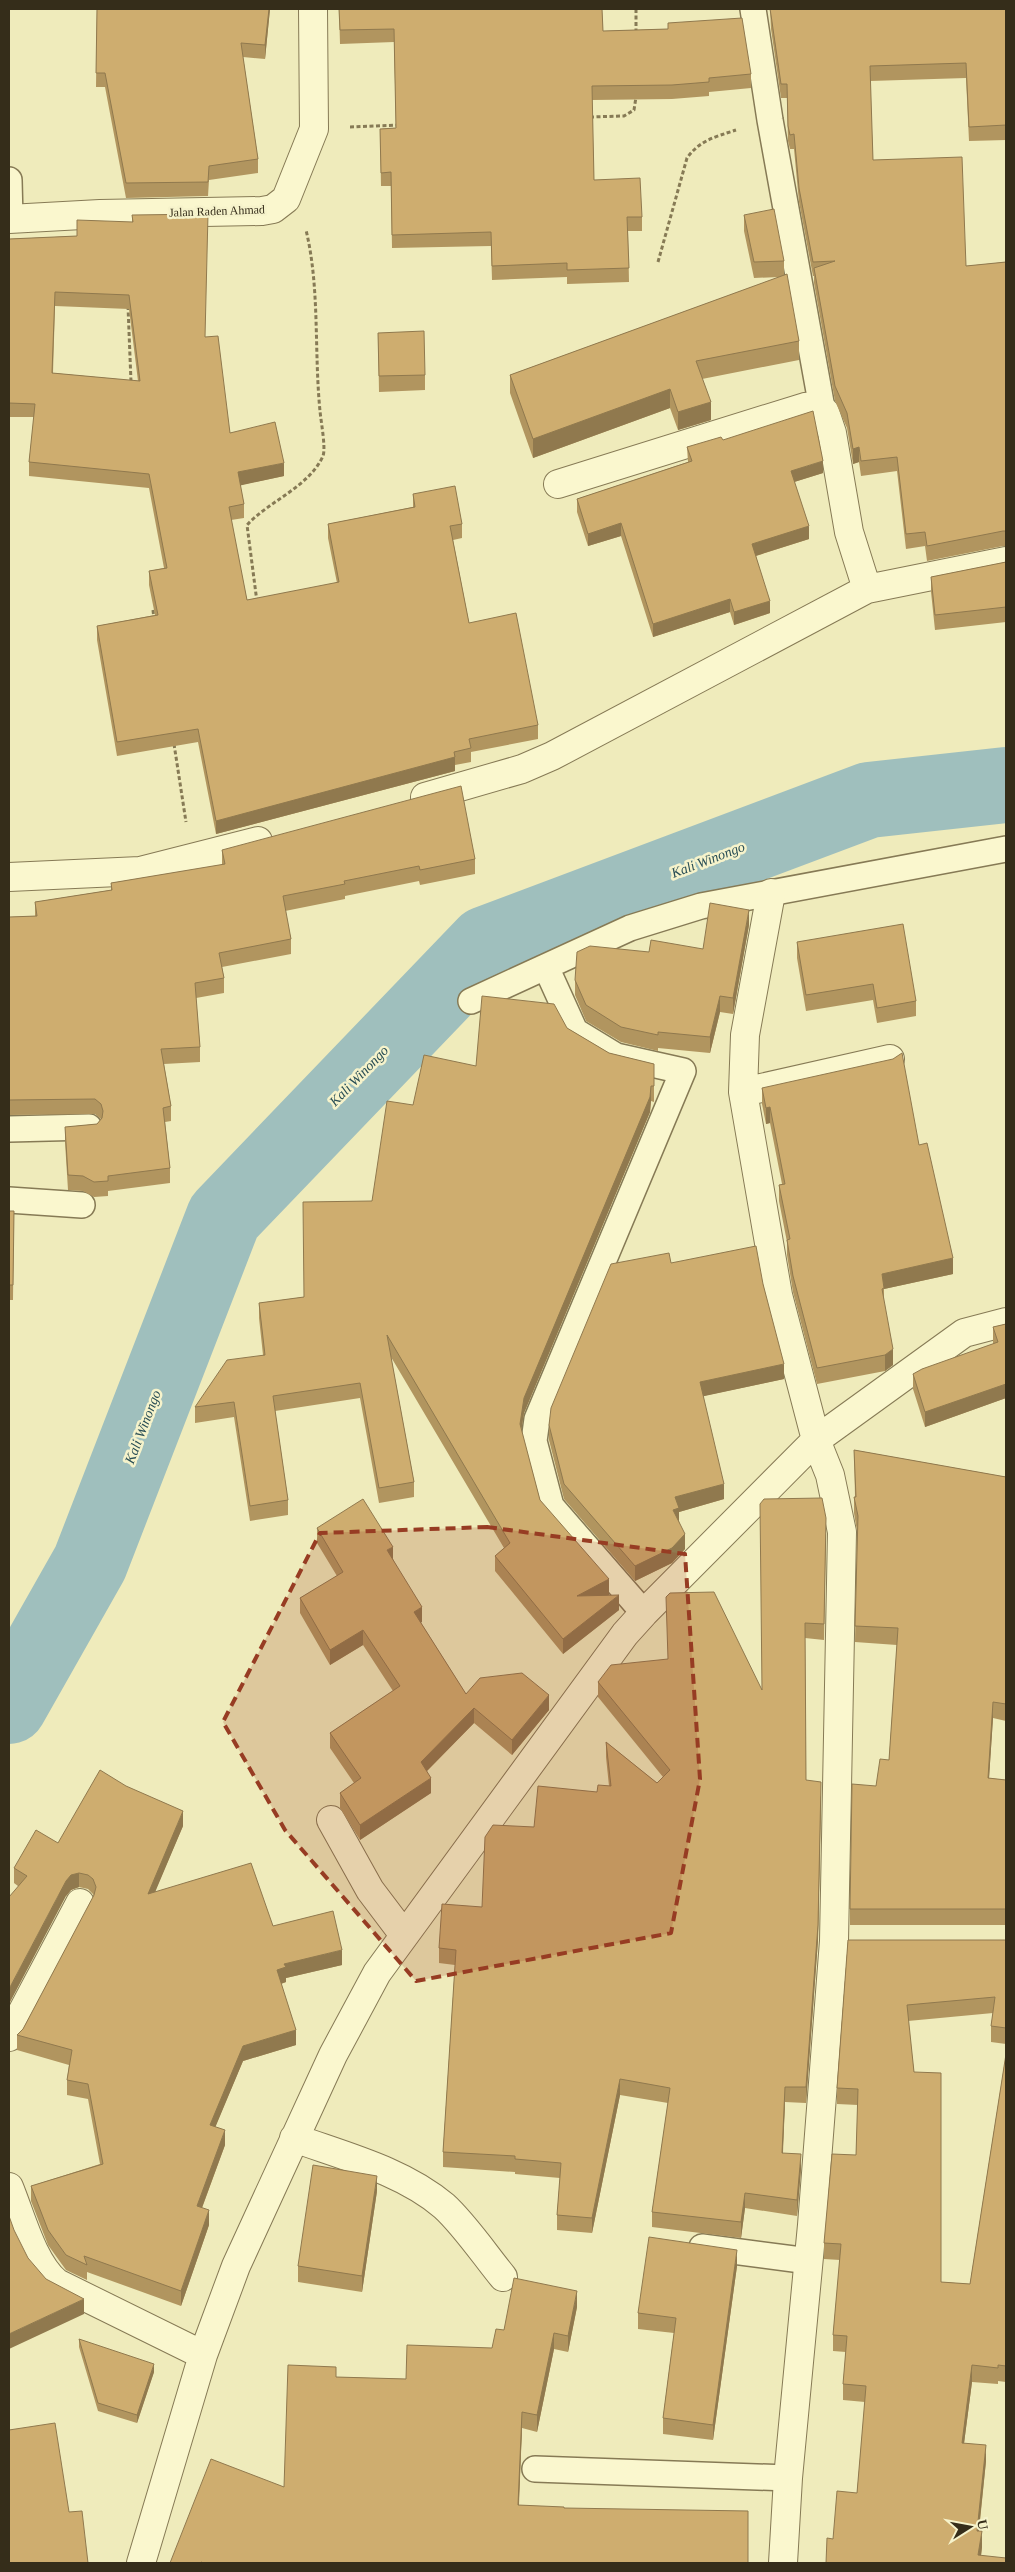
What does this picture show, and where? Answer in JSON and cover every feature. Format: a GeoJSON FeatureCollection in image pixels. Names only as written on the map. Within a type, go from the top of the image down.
{"type":"FeatureCollection","features":[{"type":"Feature","properties":{"kind":"street"},"geometry":{"type":"LineString","coordinates":[[291,192],[314,129],[314,9]]}},
{"type":"Feature","properties":{"kind":"street","name":"Jalan Raden Ahmad"},"geometry":{"type":"LineString","coordinates":[[9,219],[100,214],[262,211],[280,205],[291,192]]}},
{"type":"Feature","properties":{"kind":"street"},"geometry":{"type":"LineString","coordinates":[[558,484],[805,407],[822,408],[832,433],[849,532],[867,589]]}},
{"type":"Feature","properties":{"kind":"street"},"geometry":{"type":"LineString","coordinates":[[400,803],[504,775],[552,756],[867,589],[1006,561]]}},
{"type":"Feature","properties":{"kind":"street"},"geometry":{"type":"LineString","coordinates":[[9,877],[140,872],[287,833]]}},
{"type":"Feature","properties":{"kind":"street"},"geometry":{"type":"LineString","coordinates":[[771,893],[745,1035],[743,1092],[778,1295],[842,1532],[834,1941],[809,2261],[788,2478],[783,2563]]}},
{"type":"Feature","properties":{"kind":"street"},"geometry":{"type":"LineString","coordinates":[[743,1092],[890,1059]]}},
{"type":"Feature","properties":{"kind":"street"},"geometry":{"type":"LineString","coordinates":[[141,2563],[203,2355],[236,2266],[294,2138],[377,1972],[601,1666],[644,1613],[822,1455],[964,1333],[1006,1322]]}},
{"type":"Feature","properties":{"kind":"street"},"geometry":{"type":"LineString","coordinates":[[331,1820],[370,1890],[404,1935]]}},
{"type":"Feature","properties":{"kind":"street"},"geometry":{"type":"LineString","coordinates":[[9,2037],[80,1903]]}},
{"type":"Feature","properties":{"kind":"street"},"geometry":{"type":"LineString","coordinates":[[834,1941],[863,1941]]}},
{"type":"Feature","properties":{"kind":"street"},"geometry":{"type":"LineString","coordinates":[[294,2138],[416,2186],[444,2207],[503,2277]]}},
{"type":"Feature","properties":{"kind":"street"},"geometry":{"type":"LineString","coordinates":[[9,2187],[39,2260],[49,2276],[58,2283],[203,2355]]}},
{"type":"Feature","properties":{"kind":"lane"},"geometry":{"type":"LineString","coordinates":[[753,9],[770,120],[822,408]]}},
{"type":"Feature","properties":{"kind":"lane"},"geometry":{"type":"LineString","coordinates":[[9,180],[9,219]]}},
{"type":"Feature","properties":{"kind":"lane"},"geometry":{"type":"LineString","coordinates":[[471,1001],[630,928],[701,906],[1006,849]]}},
{"type":"Feature","properties":{"kind":"lane"},"geometry":{"type":"LineString","coordinates":[[546,966],[575,1031],[616,1056],[683,1071],[537,1419],[534,1441],[551,1506],[644,1613]]}},
{"type":"Feature","properties":{"kind":"lane"},"geometry":{"type":"LineString","coordinates":[[9,1129],[89,1126]]}},
{"type":"Feature","properties":{"kind":"lane"},"geometry":{"type":"LineString","coordinates":[[9,1200],[82,1205]]}},
{"type":"Feature","properties":{"kind":"lane"},"geometry":{"type":"LineString","coordinates":[[675,2244],[809,2261]]}},
{"type":"Feature","properties":{"kind":"lane"},"geometry":{"type":"LineString","coordinates":[[535,2468],[788,2478]]}},
{"type":"Feature","properties":{"kind":"path"},"geometry":{"type":"LineString","coordinates":[[636,9],[636,39]]}},
{"type":"Feature","properties":{"kind":"path"},"geometry":{"type":"LineString","coordinates":[[585,117],[627,114],[634,110],[636,96]]}},
{"type":"Feature","properties":{"kind":"path"},"geometry":{"type":"LineString","coordinates":[[658,262],[687,158],[694,147],[705,140],[770,120]]}},
{"type":"Feature","properties":{"kind":"path"},"geometry":{"type":"LineString","coordinates":[[314,129],[401,125]]}},
{"type":"Feature","properties":{"kind":"path"},"geometry":{"type":"LineString","coordinates":[[257,605],[248,525],[302,481],[314,468],[325,450],[316,363],[314,292],[310,249],[304,221],[291,192]]}},
{"type":"Feature","properties":{"kind":"path"},"geometry":{"type":"LineString","coordinates":[[128,302],[131,390]]}},
{"type":"Feature","properties":{"kind":"path"},"geometry":{"type":"LineString","coordinates":[[153,610],[154,620]]}},
{"type":"Feature","properties":{"kind":"path"},"geometry":{"type":"LineString","coordinates":[[172,734],[192,858]]}},
{"type":"Feature","properties":{"kind":"highlighted area"},"geometry":{"type":"Polygon","coordinates":[[[487,1527],[685,1554],[700,1779],[671,1933],[416,1981],[285,1830],[223,1722],[320,1533],[487,1527]]]}},
{"type":"Feature","properties":{"kind":"building"},"geometry":{"type":"Polygon","coordinates":[[[97,9],[269,9],[265,45],[241,43],[258,159],[209,166],[208,182],[126,183],[105,73],[96,73],[97,9]]]}},
{"type":"Feature","properties":{"kind":"building"},"geometry":{"type":"Polygon","coordinates":[[[339,9],[602,9],[603,31],[668,29],[668,23],[742,18],[751,74],[709,78],[709,82],[672,85],[592,86],[594,180],[640,178],[642,217],[627,217],[629,268],[567,270],[567,263],[492,266],[491,232],[392,235],[391,172],[381,173],[380,129],[396,128],[394,29],[340,30],[339,9]]]}},
{"type":"Feature","properties":{"kind":"building"},"geometry":{"type":"Polygon","coordinates":[[[770,9],[1006,9],[1006,125],[969,127],[966,63],[870,66],[873,160],[962,157],[966,266],[1006,262],[1006,531],[927,546],[925,532],[906,534],[897,457],[861,461],[859,447],[853,449],[847,413],[835,386],[814,268],[835,261],[813,262],[799,188],[794,134],[790,135],[788,126],[787,84],[781,84],[770,9]]]}},
{"type":"Feature","properties":{"kind":"building"},"geometry":{"type":"Polygon","coordinates":[[[774,209],[784,261],[754,262],[744,215],[774,209]]]}},
{"type":"Feature","properties":{"kind":"building"},"geometry":{"type":"Polygon","coordinates":[[[208,214],[205,337],[218,336],[230,433],[275,422],[284,463],[238,472],[244,504],[229,507],[247,600],[339,582],[328,524],[415,507],[413,494],[455,486],[462,524],[450,526],[469,623],[516,613],[538,725],[469,739],[471,748],[454,752],[455,757],[216,821],[198,729],[117,742],[97,626],[158,615],[149,571],[167,568],[149,474],[29,462],[35,404],[9,403],[9,239],[77,236],[77,220],[133,222],[132,215],[208,214]],[[55,292],[52,373],[140,381],[129,295],[55,292]]]}},
{"type":"Feature","properties":{"kind":"building"},"geometry":{"type":"Polygon","coordinates":[[[787,274],[799,341],[696,361],[711,402],[678,412],[670,389],[533,439],[510,375],[787,274]]]}},
{"type":"Feature","properties":{"kind":"building"},"geometry":{"type":"Polygon","coordinates":[[[424,331],[425,375],[379,376],[378,333],[424,331]]]}},
{"type":"Feature","properties":{"kind":"building"},"geometry":{"type":"Polygon","coordinates":[[[813,411],[823,461],[791,471],[809,526],[752,544],[770,601],[734,612],[730,599],[653,624],[621,523],[588,534],[577,499],[692,461],[687,447],[721,437],[723,440],[813,411]]]}},
{"type":"Feature","properties":{"kind":"building"},"geometry":{"type":"Polygon","coordinates":[[[1006,562],[1006,607],[935,615],[931,577],[1006,562]]]}},
{"type":"Feature","properties":{"kind":"building"},"geometry":{"type":"Polygon","coordinates":[[[461,786],[475,859],[420,870],[419,866],[344,881],[345,884],[283,896],[291,939],[219,953],[224,978],[195,983],[200,1047],[161,1049],[171,1106],[163,1108],[170,1168],[108,1176],[108,1181],[94,1182],[83,1176],[68,1175],[65,1127],[97,1124],[102,1118],[103,1111],[101,1104],[95,1099],[9,1100],[9,917],[37,916],[35,902],[112,890],[111,883],[225,864],[222,850],[461,786]]]}},
{"type":"Feature","properties":{"kind":"building"},"geometry":{"type":"Polygon","coordinates":[[[710,903],[749,910],[733,998],[720,996],[710,1037],[658,1032],[658,1035],[621,1027],[586,1005],[575,980],[577,952],[590,946],[649,952],[651,940],[703,949],[710,903]]]}},
{"type":"Feature","properties":{"kind":"building"},"geometry":{"type":"Polygon","coordinates":[[[903,924],[916,1001],[877,1008],[873,984],[806,995],[797,942],[903,924]]]}},
{"type":"Feature","properties":{"kind":"building"},"geometry":{"type":"Polygon","coordinates":[[[482,996],[554,1004],[567,1028],[609,1053],[654,1064],[654,1086],[651,1086],[650,1097],[524,1398],[520,1424],[540,1500],[609,1579],[577,1596],[619,1595],[563,1639],[495,1556],[510,1543],[387,1335],[414,1482],[379,1488],[360,1383],[273,1396],[288,1500],[250,1506],[234,1402],[195,1407],[227,1360],[265,1355],[259,1303],[304,1297],[303,1202],[372,1201],[387,1101],[413,1105],[424,1055],[476,1066],[482,996]]]}},
{"type":"Feature","properties":{"kind":"building"},"geometry":{"type":"Polygon","coordinates":[[[902,1053],[919,1145],[927,1143],[953,1258],[882,1274],[884,1288],[882,1289],[893,1349],[885,1355],[817,1368],[793,1276],[787,1240],[790,1239],[779,1185],[785,1184],[770,1107],[766,1108],[762,1088],[893,1059],[902,1053]]]}},
{"type":"Feature","properties":{"kind":"building"},"geometry":{"type":"Polygon","coordinates":[[[9,1211],[14,1211],[13,1285],[9,1285],[9,1211]]]}},
{"type":"Feature","properties":{"kind":"building"},"geometry":{"type":"Polygon","coordinates":[[[756,1246],[763,1284],[784,1364],[700,1382],[724,1484],[675,1497],[679,1508],[673,1510],[685,1534],[672,1548],[635,1566],[564,1484],[549,1425],[551,1408],[611,1264],[669,1253],[671,1263],[756,1246]]]}},
{"type":"Feature","properties":{"kind":"building"},"geometry":{"type":"Polygon","coordinates":[[[1006,1324],[1006,1384],[925,1412],[913,1374],[922,1369],[998,1342],[993,1327],[1006,1324]]]}},
{"type":"Feature","properties":{"kind":"building"},"geometry":{"type":"Polygon","coordinates":[[[854,1450],[1006,1477],[1006,1704],[993,1702],[988,1778],[1006,1780],[1006,1909],[850,1909],[852,1784],[876,1786],[880,1759],[889,1760],[898,1628],[855,1626],[858,1516],[854,1497],[856,1497],[854,1450]]]}},
{"type":"Feature","properties":{"kind":"building"},"geometry":{"type":"Polygon","coordinates":[[[822,1498],[826,1518],[824,1624],[805,1623],[806,1780],[821,1782],[818,1925],[806,2087],[785,2087],[782,2153],[801,2154],[797,2200],[745,2193],[741,2222],[652,2212],[670,2088],[620,2079],[592,2218],[557,2215],[561,2163],[515,2159],[515,2156],[443,2152],[456,1950],[439,1948],[442,1904],[482,1907],[485,1837],[493,1825],[534,1827],[538,1786],[597,1792],[598,1785],[611,1786],[606,1742],[657,1783],[670,1770],[598,1682],[611,1665],[668,1659],[666,1597],[670,1593],[714,1592],[762,1690],[760,1504],[764,1499],[822,1498]]]}},
{"type":"Feature","properties":{"kind":"building"},"geometry":{"type":"Polygon","coordinates":[[[363,1499],[393,1547],[387,1550],[422,1607],[414,1612],[466,1694],[480,1678],[522,1673],[549,1695],[512,1740],[474,1708],[421,1762],[431,1778],[360,1825],[340,1793],[361,1778],[330,1733],[400,1686],[363,1630],[330,1650],[300,1598],[343,1572],[317,1528],[363,1499]]]}},
{"type":"Feature","properties":{"kind":"building"},"geometry":{"type":"Polygon","coordinates":[[[100,1770],[126,1786],[183,1811],[148,1894],[251,1863],[273,1926],[333,1911],[342,1950],[284,1964],[286,1967],[277,1970],[296,2030],[243,2046],[210,2125],[225,2130],[197,2206],[209,2210],[181,2291],[84,2256],[87,2265],[66,2255],[48,2230],[31,2186],[103,2164],[88,2084],[67,2080],[72,2050],[17,2035],[23,2029],[94,1895],[96,1887],[93,1879],[88,1875],[79,1873],[71,1875],[66,1881],[9,1989],[9,1897],[27,1876],[14,1868],[36,1830],[58,1843],[100,1770]]]}},
{"type":"Feature","properties":{"kind":"building"},"geometry":{"type":"Polygon","coordinates":[[[848,1940],[1006,1940],[1006,2028],[991,2026],[995,1997],[907,2005],[914,2072],[941,2073],[941,2282],[970,2284],[1006,2054],[1006,2366],[998,2365],[998,2368],[972,2365],[962,2443],[986,2445],[977,2531],[982,2531],[978,2555],[1006,2558],[1006,2563],[826,2563],[827,2538],[833,2539],[837,2491],[857,2493],[866,2386],[843,2384],[847,2336],[833,2335],[841,2244],[824,2243],[832,2154],[856,2155],[858,2089],[837,2088],[848,1940]]]}},
{"type":"Feature","properties":{"kind":"building"},"geometry":{"type":"Polygon","coordinates":[[[313,2165],[377,2176],[362,2276],[298,2266],[313,2165]]]}},
{"type":"Feature","properties":{"kind":"building"},"geometry":{"type":"Polygon","coordinates":[[[9,2216],[28,2258],[46,2279],[84,2299],[9,2334],[9,2216]]]}},
{"type":"Feature","properties":{"kind":"building"},"geometry":{"type":"Polygon","coordinates":[[[649,2237],[737,2250],[713,2425],[663,2418],[676,2318],[638,2313],[649,2237]]]}},
{"type":"Feature","properties":{"kind":"building"},"geometry":{"type":"Polygon","coordinates":[[[514,2278],[577,2291],[568,2336],[554,2333],[537,2415],[522,2412],[518,2505],[564,2508],[748,2511],[748,2563],[170,2563],[211,2459],[284,2487],[288,2365],[336,2367],[336,2377],[406,2379],[407,2345],[492,2348],[496,2329],[504,2330],[514,2278]]]}},
{"type":"Feature","properties":{"kind":"building"},"geometry":{"type":"Polygon","coordinates":[[[79,2339],[154,2364],[137,2415],[98,2403],[79,2339]]]}},
{"type":"Feature","properties":{"kind":"building"},"geometry":{"type":"Polygon","coordinates":[[[55,2423],[69,2512],[82,2511],[88,2563],[9,2563],[9,2430],[55,2423]]]}},
{"type":"Feature","properties":{"kind":"waterway","name":"Kali Winongo"},"geometry":{"type":"LineString","coordinates":[[9,1706],[90,1563],[224,1217],[486,944],[869,800],[1006,785]]}}]}
